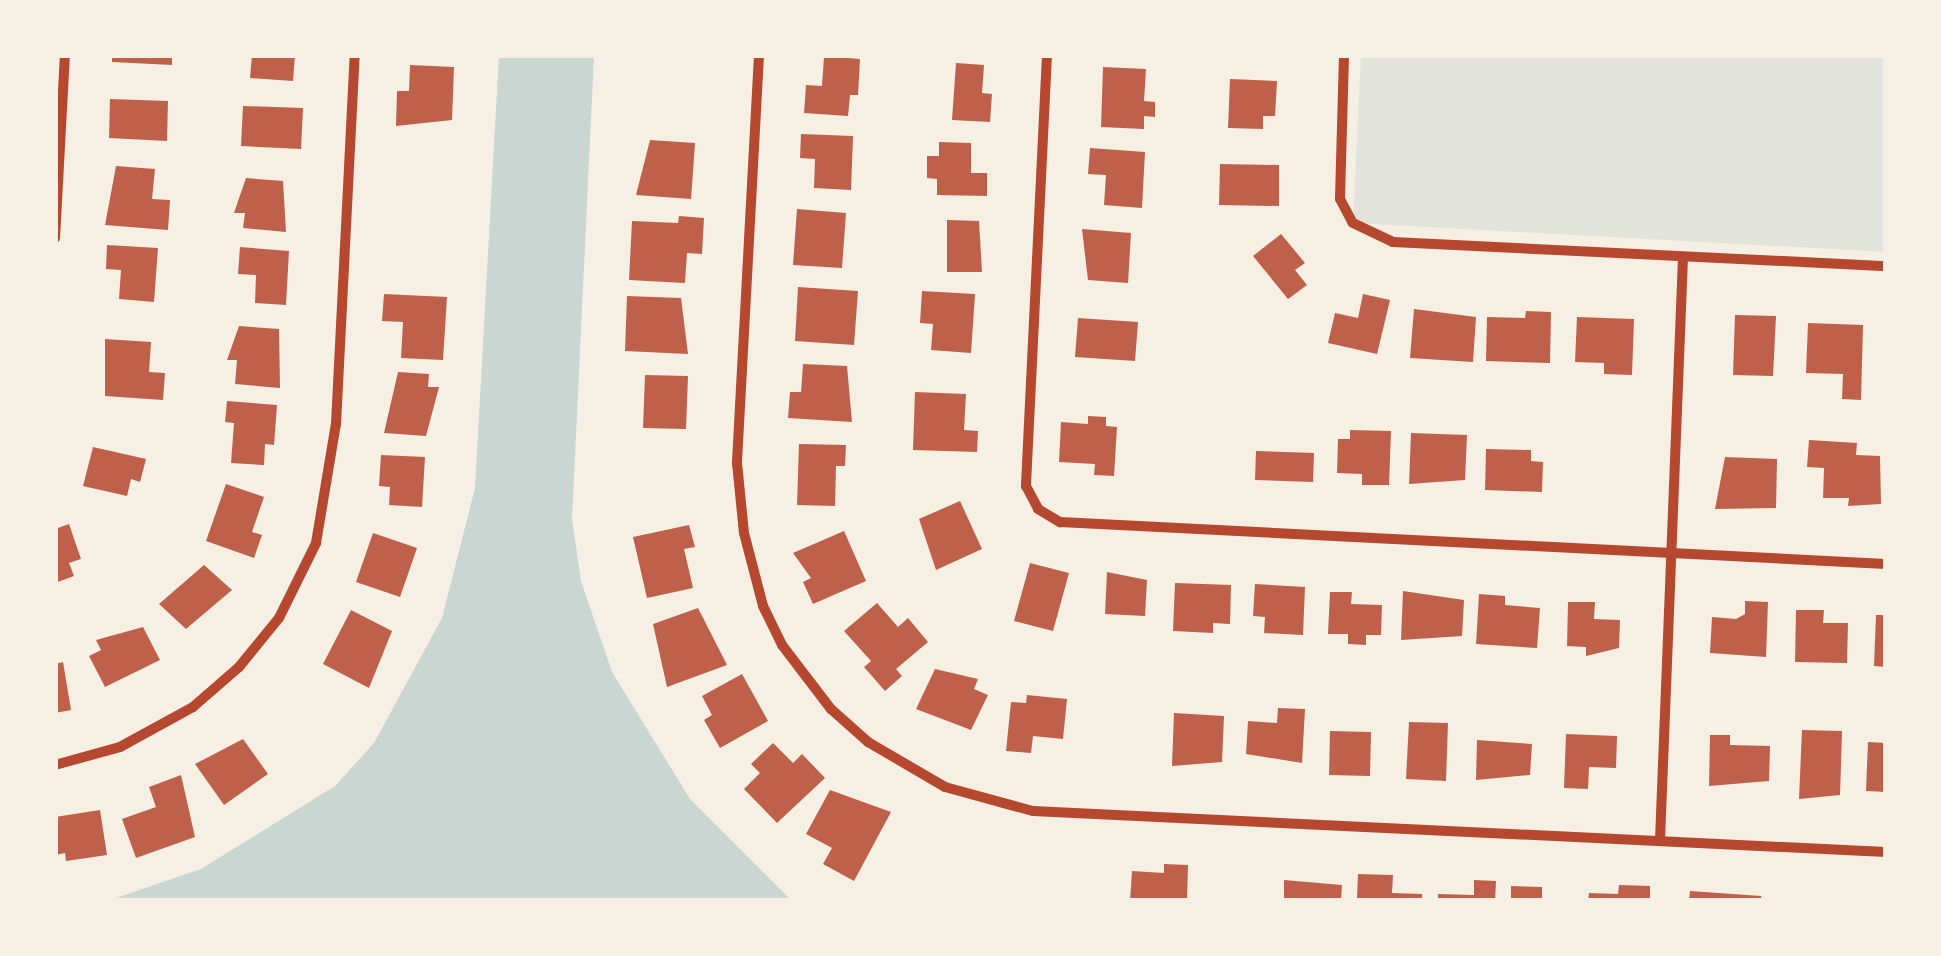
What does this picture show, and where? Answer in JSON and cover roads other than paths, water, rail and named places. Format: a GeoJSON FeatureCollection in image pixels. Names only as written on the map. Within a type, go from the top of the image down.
{"type":"FeatureCollection","features":[{"type":"Feature","properties":{"kind":"street"},"geometry":{"type":"LineString","coordinates":[[55,238],[66,55]]}},
{"type":"Feature","properties":{"kind":"street"},"geometry":{"type":"LineString","coordinates":[[55,765],[158,729],[239,666],[300,582],[328,503],[355,55]]}},
{"type":"Feature","properties":{"kind":"street"},"geometry":{"type":"LineString","coordinates":[[759,55],[739,498],[763,606],[782,645],[832,710],[868,742],[945,787],[1033,811],[1886,852]]}},
{"type":"Feature","properties":{"kind":"street"},"geometry":{"type":"LineString","coordinates":[[1046,55],[1026,421],[1026,486],[1038,509],[1060,522],[1094,527],[1886,564]]}},
{"type":"Feature","properties":{"kind":"street"},"geometry":{"type":"LineString","coordinates":[[1344,55],[1340,199],[1353,223],[1392,242],[1886,266]]}},
{"type":"Feature","properties":{"kind":"street"},"geometry":{"type":"LineString","coordinates":[[1660,840],[1683,258]]}}]}
